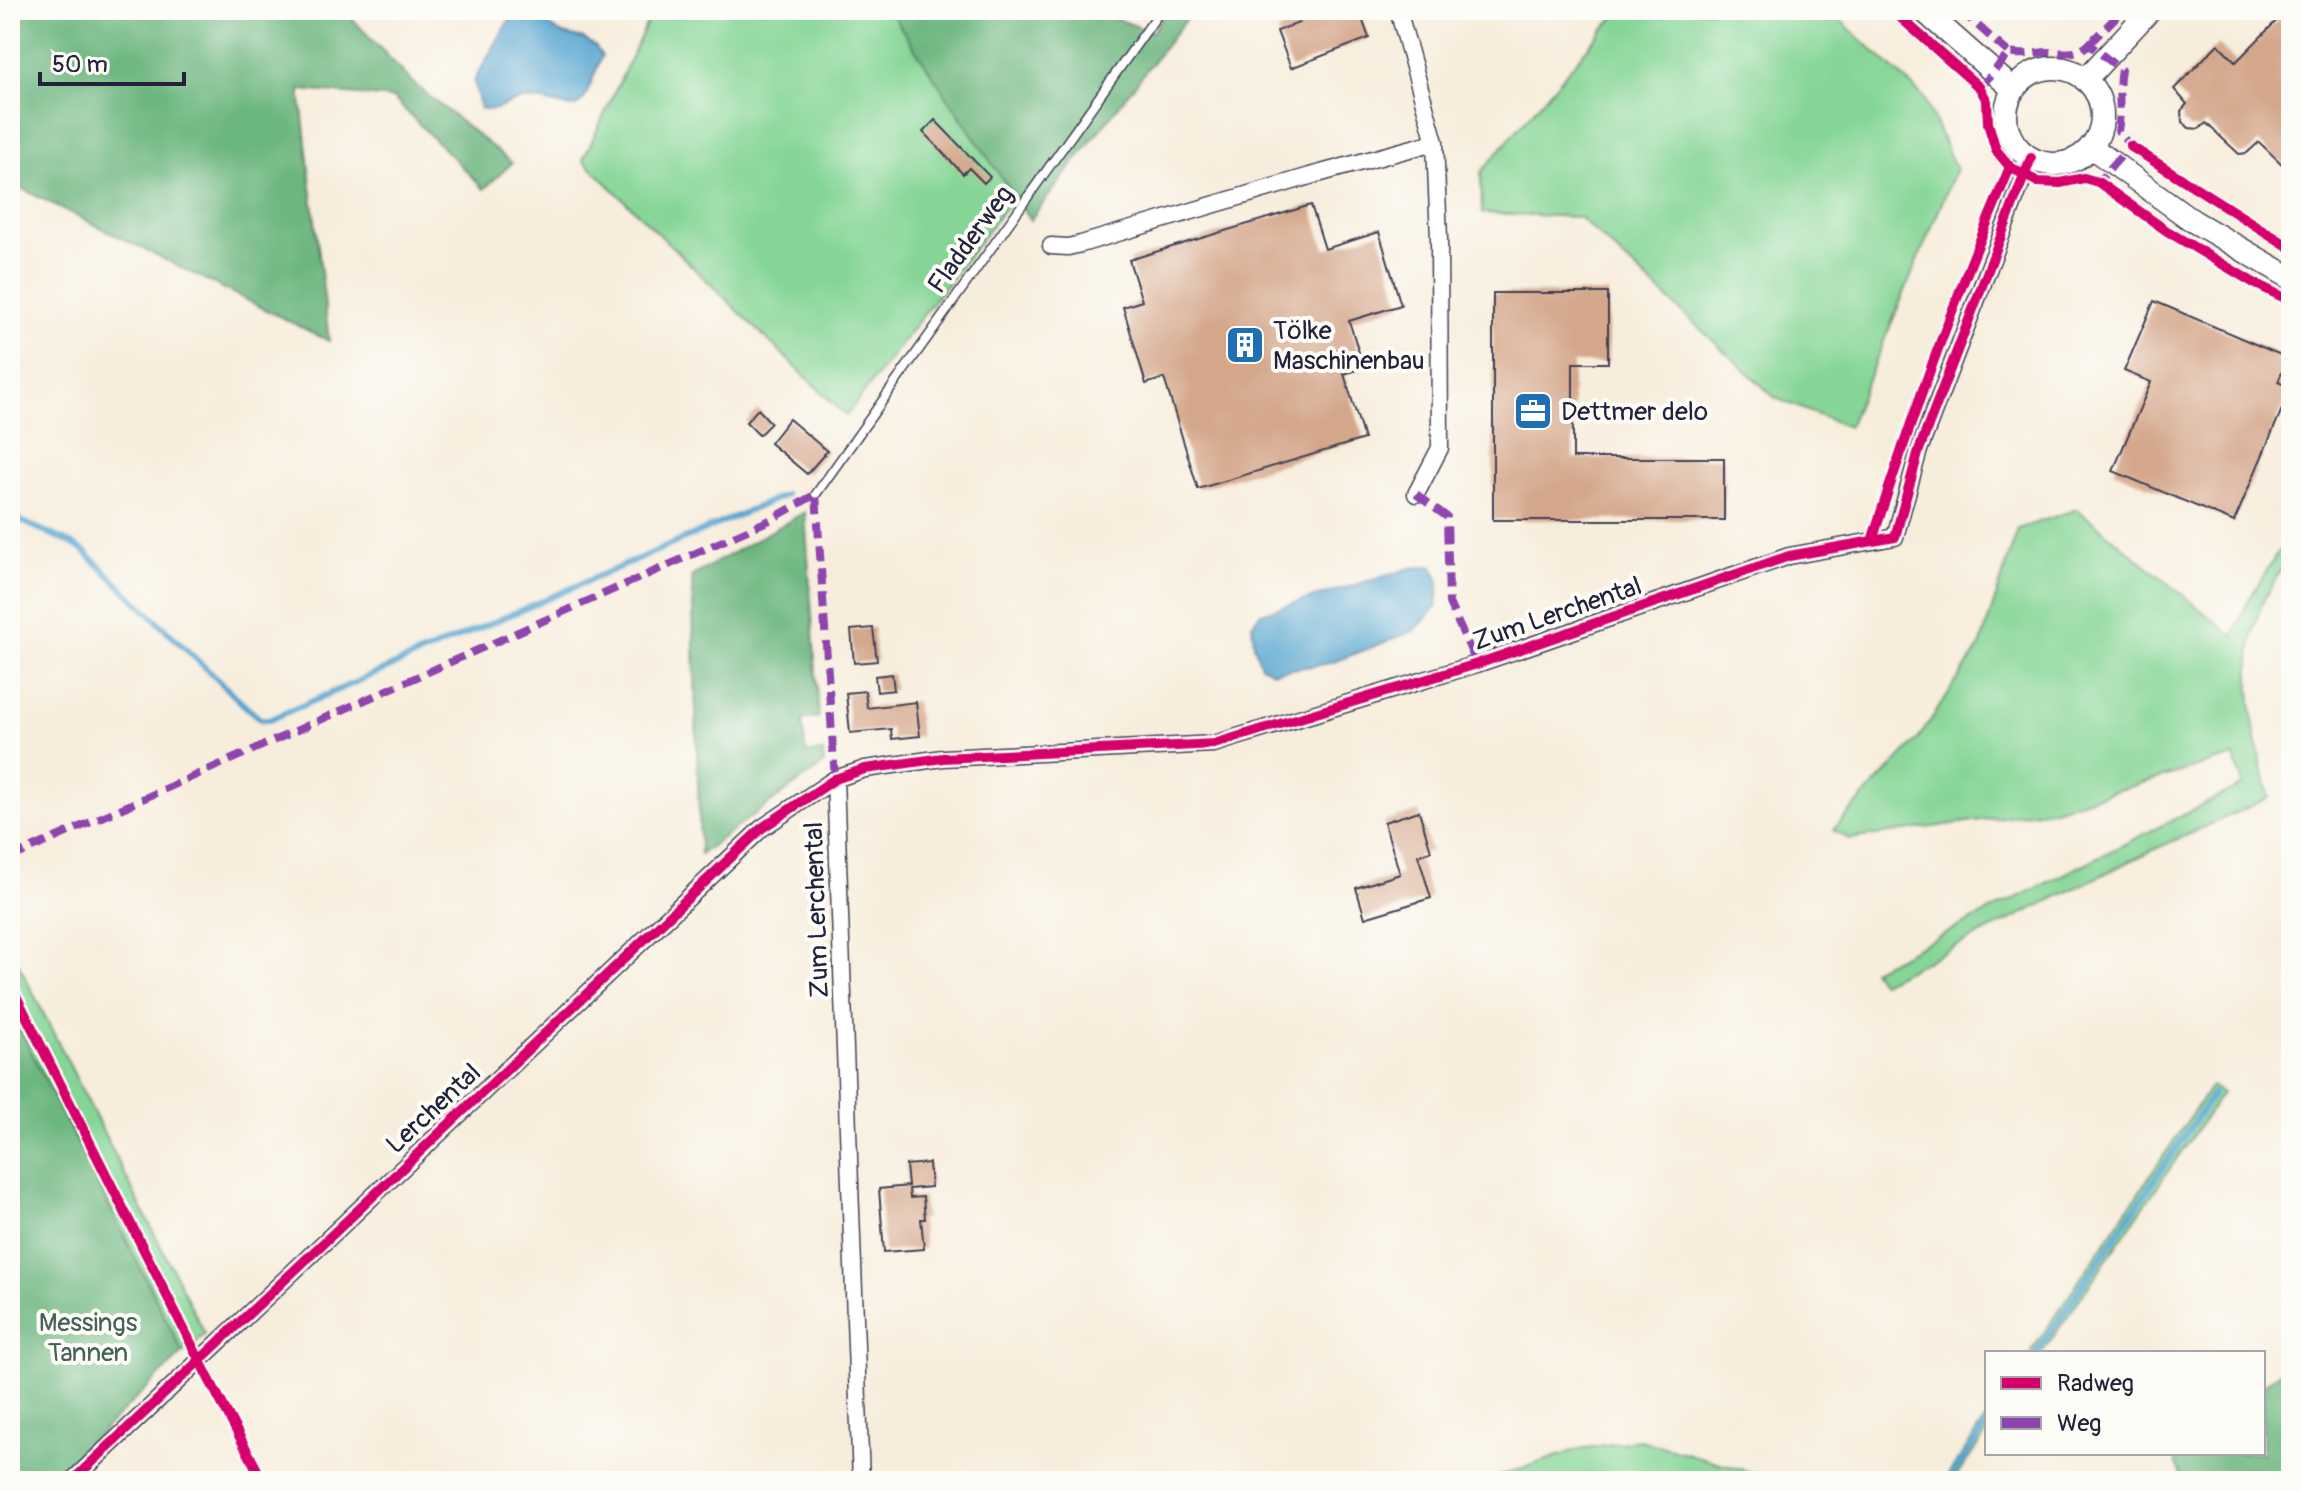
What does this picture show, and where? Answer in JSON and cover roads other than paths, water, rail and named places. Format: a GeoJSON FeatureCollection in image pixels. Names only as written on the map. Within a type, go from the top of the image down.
{"type":"FeatureCollection","features":[{"type":"Feature","properties":{"kind":"main road"},"geometry":{"type":"LineString","coordinates":[[1923,10],[2014,90]]}},
{"type":"Feature","properties":{"kind":"main road"},"geometry":{"type":"LineString","coordinates":[[2085,80],[2150,10]]}},
{"type":"Feature","properties":{"kind":"main road"},"geometry":{"type":"LineString","coordinates":[[2047,69],[2061,69],[2085,80],[2095,91],[2101,105],[2099,134],[2091,147],[2074,160],[2063,163],[2041,163],[2018,149],[2006,120],[2014,90],[2034,72],[2047,69]]}},
{"type":"Feature","properties":{"kind":"main road"},"geometry":{"type":"LineString","coordinates":[[2091,147],[2193,221],[2291,278]]}},
{"type":"Feature","properties":{"kind":"street"},"geometry":{"type":"LineString","coordinates":[[1398,10],[1435,142],[1439,239],[1440,448],[1416,494]]}},
{"type":"Feature","properties":{"kind":"street"},"geometry":{"type":"LineString","coordinates":[[1051,246],[1081,244],[1435,142]]}},
{"type":"Feature","properties":{"kind":"street","name":"Zum Lerchental"},"geometry":{"type":"LineString","coordinates":[[861,1481],[835,779],[865,769],[943,758],[1214,744],[1477,664],[1789,556],[1895,537],[1919,450],[2031,158]]}},
{"type":"Feature","properties":{"kind":"street","name":"Lerchental"},"geometry":{"type":"LineString","coordinates":[[72,1481],[762,828],[835,779]]}},
{"type":"Feature","properties":{"kind":"lane","name":"Fladderweg"},"geometry":{"type":"LineString","coordinates":[[816,494],[1161,10]]}},
{"type":"Feature","properties":{"kind":"water"},"geometry":{"type":"Polygon","coordinates":[[[518,15],[532,16],[563,34],[584,39],[595,46],[602,56],[585,98],[576,107],[525,100],[495,109],[480,108],[474,81],[508,22],[518,15]]]}},
{"type":"Feature","properties":{"kind":"water"},"geometry":{"type":"Polygon","coordinates":[[[1433,566],[1439,582],[1437,607],[1414,631],[1331,663],[1273,672],[1261,666],[1254,645],[1252,624],[1261,613],[1411,568],[1433,566]]]}},
{"type":"Feature","properties":{"kind":"waterway"},"geometry":{"type":"LineString","coordinates":[[10,516],[85,552],[244,705],[260,719],[269,720],[785,495]]}},
{"type":"Feature","properties":{"kind":"waterway"},"geometry":{"type":"LineString","coordinates":[[2037,1351],[2213,1094]]}},
{"type":"Feature","properties":{"kind":"waterway"},"geometry":{"type":"LineString","coordinates":[[1948,1481],[1985,1427]]}},
{"type":"Feature","properties":{"kind":"place","name":"Tölke Maschinenbau"},"geometry":{"type":"Point","coordinates":[1245,345]}},
{"type":"Feature","properties":{"kind":"place","name":"Dettmer delo"},"geometry":{"type":"Point","coordinates":[1533,411]}},
{"type":"Feature","properties":{"kind":"park label","name":"Messings Tannen"},"geometry":{"type":"Point","coordinates":[88,1337]}}]}
